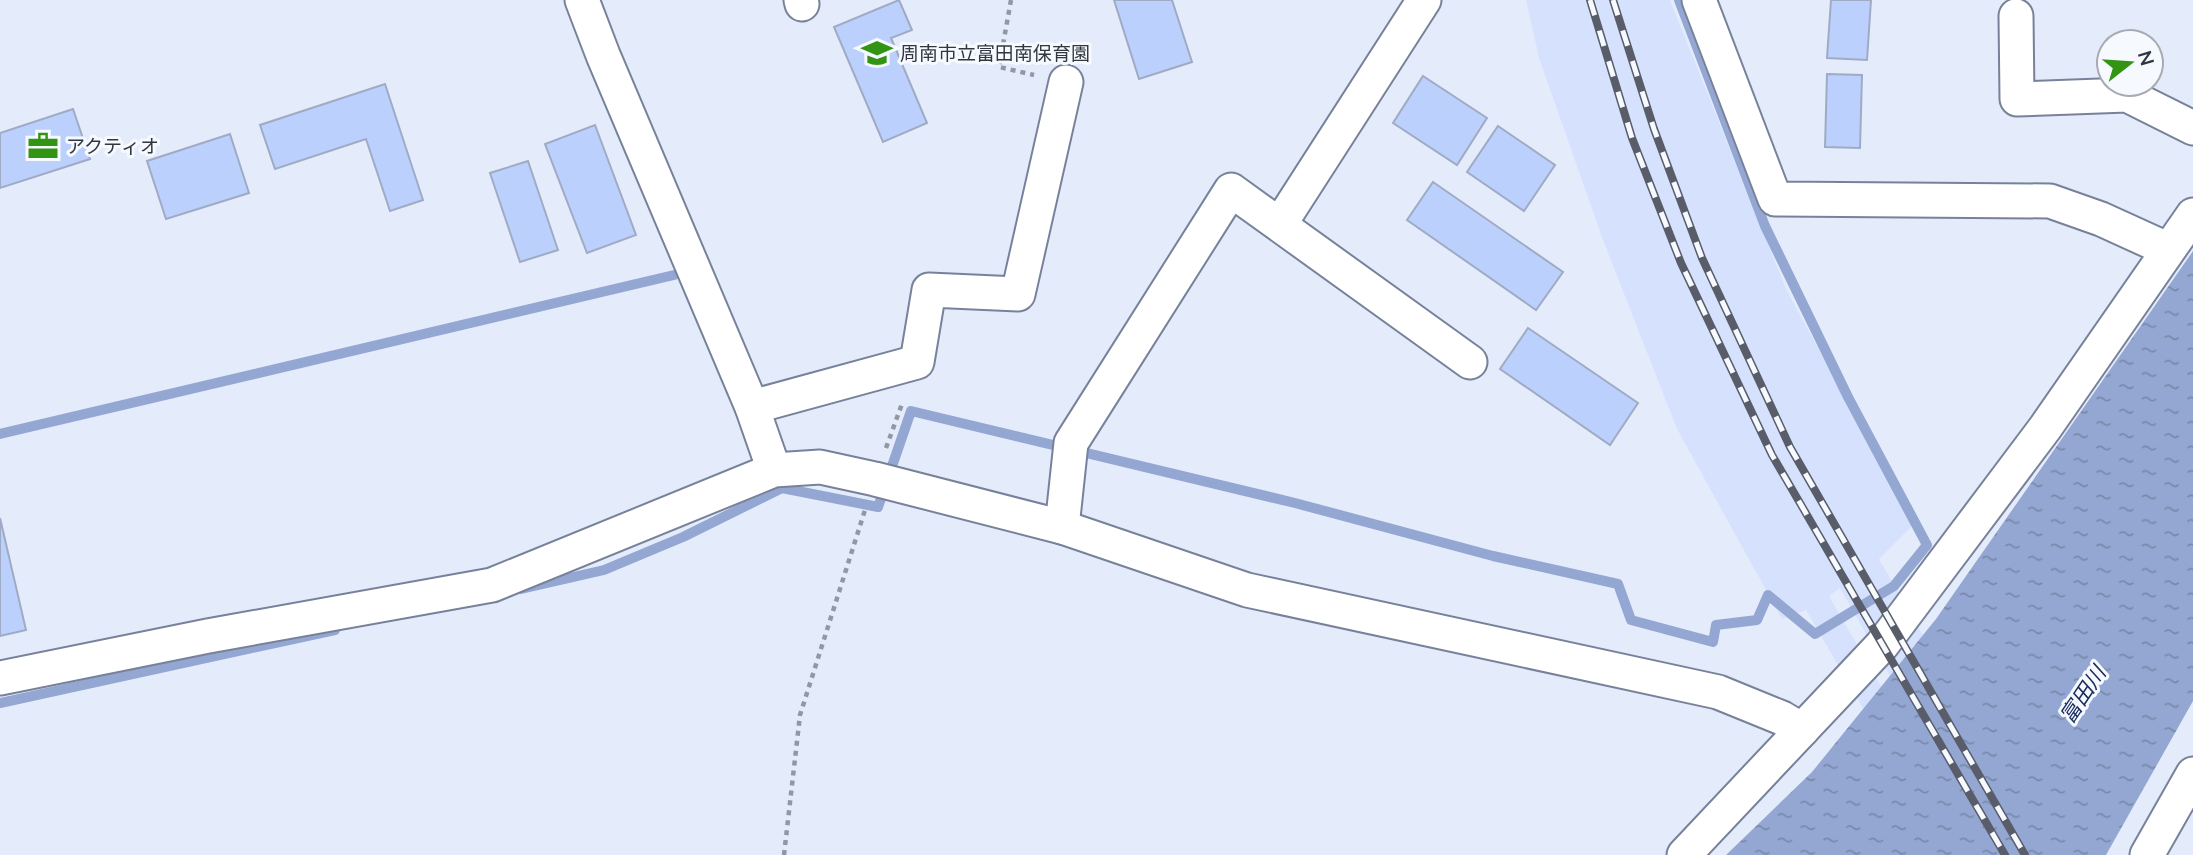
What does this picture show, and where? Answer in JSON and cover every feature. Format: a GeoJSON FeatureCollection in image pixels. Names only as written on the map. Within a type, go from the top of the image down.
{"type":"FeatureCollection","features":[{"type":"Feature","properties":{"kind":"street"},"geometry":{"type":"LineString","coordinates":[[582,0],[613,80],[752,407],[774,470]]}},
{"type":"Feature","properties":{"kind":"street"},"geometry":{"type":"LineString","coordinates":[[1280,224],[1424,0]]}},
{"type":"Feature","properties":{"kind":"street"},"geometry":{"type":"LineString","coordinates":[[1699,0],[1775,199],[2050,201],[2101,219],[2167,249]]}},
{"type":"Feature","properties":{"kind":"street"},"geometry":{"type":"LineString","coordinates":[[2016,16],[2017,99],[2127,95],[2193,128]]}},
{"type":"Feature","properties":{"kind":"street"},"geometry":{"type":"LineString","coordinates":[[752,407],[917,362],[929,290],[1018,294],[1066,82]]}},
{"type":"Feature","properties":{"kind":"street"},"geometry":{"type":"LineString","coordinates":[[1062,527],[1071,443],[1231,190],[1470,362]]}},
{"type":"Feature","properties":{"kind":"street"},"geometry":{"type":"LineString","coordinates":[[1684,855],[1882,645],[2045,428],[2193,215]]}},
{"type":"Feature","properties":{"kind":"street"},"geometry":{"type":"LineString","coordinates":[[0,678],[208,636],[492,585],[774,470],[820,467],[1062,527],[1247,590],[1718,692],[1782,718],[1801,730]]}},
{"type":"Feature","properties":{"kind":"street"},"geometry":{"type":"LineString","coordinates":[[2147,855],[2184,809],[2193,774]]}},
{"type":"Feature","properties":{"kind":"path"},"geometry":{"type":"LineString","coordinates":[[1011,0],[999,67],[1066,82]]}},
{"type":"Feature","properties":{"kind":"path"},"geometry":{"type":"LineString","coordinates":[[784,855],[800,715],[875,479],[917,362]]}},
{"type":"Feature","properties":{"kind":"shaded area"},"geometry":{"type":"Polygon","coordinates":[[[1526,0],[1670,0],[1786,289],[1914,524],[1879,559],[2050,855],[1991,855],[1840,588],[1829,596],[1979,855],[1948,855],[1806,610],[1782,619],[1677,429],[1603,240],[1539,58],[1526,0]]]}},
{"type":"Feature","properties":{"kind":"water","name":"富田川"},"geometry":{"type":"Polygon","coordinates":[[[2193,251],[2193,701],[2106,855],[1726,855],[1812,772],[1936,619],[2193,251]]]}},
{"type":"Feature","properties":{"kind":"building"},"geometry":{"type":"Polygon","coordinates":[[[899,0],[912,30],[891,38],[927,123],[883,142],[834,27],[899,0]]]}},
{"type":"Feature","properties":{"kind":"building"},"geometry":{"type":"Polygon","coordinates":[[[1114,0],[1172,0],[1192,62],[1139,79],[1114,0]]]}},
{"type":"Feature","properties":{"kind":"building"},"geometry":{"type":"Polygon","coordinates":[[[1831,0],[1871,0],[1867,60],[1827,58],[1831,0]]]}},
{"type":"Feature","properties":{"kind":"building"},"geometry":{"type":"Polygon","coordinates":[[[1827,74],[1862,75],[1860,148],[1825,147],[1827,74]]]}},
{"type":"Feature","properties":{"kind":"building"},"geometry":{"type":"Polygon","coordinates":[[[1423,76],[1487,118],[1457,165],[1393,123],[1423,76]]]}},
{"type":"Feature","properties":{"kind":"building"},"geometry":{"type":"Polygon","coordinates":[[[385,84],[423,200],[390,211],[366,139],[275,169],[260,125],[385,84]]]}},
{"type":"Feature","properties":{"kind":"building","name":"アクティオ"},"geometry":{"type":"Polygon","coordinates":[[[73,109],[90,159],[0,188],[0,133],[73,109]]]}},
{"type":"Feature","properties":{"kind":"building"},"geometry":{"type":"Polygon","coordinates":[[[595,125],[636,235],[587,253],[545,144],[595,125]]]}},
{"type":"Feature","properties":{"kind":"building"},"geometry":{"type":"Polygon","coordinates":[[[1498,126],[1555,165],[1524,211],[1467,172],[1498,126]]]}},
{"type":"Feature","properties":{"kind":"building"},"geometry":{"type":"Polygon","coordinates":[[[230,134],[249,193],[166,219],[147,161],[230,134]]]}},
{"type":"Feature","properties":{"kind":"building"},"geometry":{"type":"Polygon","coordinates":[[[528,161],[558,250],[520,262],[490,173],[528,161]]]}},
{"type":"Feature","properties":{"kind":"building"},"geometry":{"type":"Polygon","coordinates":[[[1433,182],[1563,272],[1536,310],[1407,220],[1433,182]]]}},
{"type":"Feature","properties":{"kind":"building"},"geometry":{"type":"Polygon","coordinates":[[[1528,328],[1638,403],[1610,445],[1500,369],[1528,328]]]}},
{"type":"Feature","properties":{"kind":"building"},"geometry":{"type":"Polygon","coordinates":[[[0,518],[26,630],[0,636],[0,518]]]}},
{"type":"Feature","properties":{"kind":"waterway"},"geometry":{"type":"LineString","coordinates":[[521,589],[604,570],[683,537],[782,488],[878,507],[911,411],[1295,503],[1493,556],[1618,584],[1631,620],[1713,642],[1716,625],[1757,620],[1768,595],[1815,634],[1894,586],[1927,545],[1848,397],[1765,226],[1679,0]]}},
{"type":"Feature","properties":{"kind":"waterway"},"geometry":{"type":"LineString","coordinates":[[0,434],[674,275]]}},
{"type":"Feature","properties":{"kind":"waterway"},"geometry":{"type":"LineString","coordinates":[[0,703],[335,630]]}},
{"type":"Feature","properties":{"kind":"railway"},"geometry":{"type":"LineString","coordinates":[[1590,0],[1632,138],[1681,263],[1772,455],[2005,855]]}},
{"type":"Feature","properties":{"kind":"railway"},"geometry":{"type":"LineString","coordinates":[[1613,0],[1654,129],[1702,258],[1790,447],[2025,855]]}},
{"type":"Feature","properties":{"kind":"place","name":"周南市立富田南保育園"},"geometry":{"type":"Point","coordinates":[877,53]}},
{"type":"Feature","properties":{"kind":"place","name":"アクティオ"},"geometry":{"type":"Point","coordinates":[43,146]}}]}
